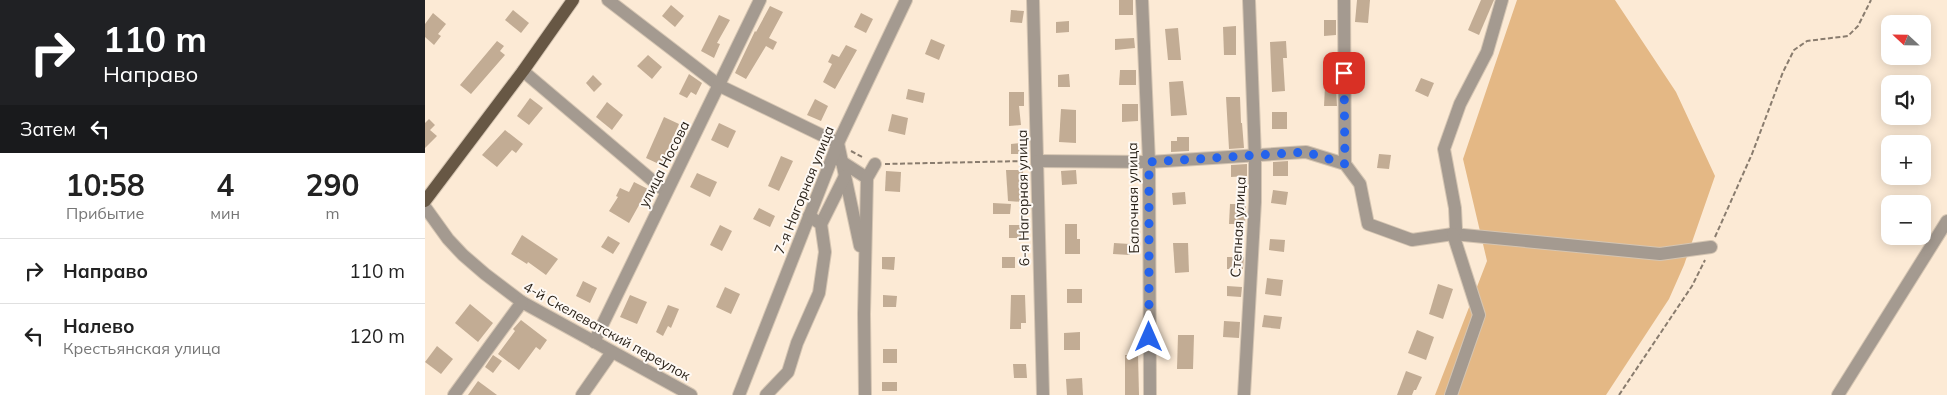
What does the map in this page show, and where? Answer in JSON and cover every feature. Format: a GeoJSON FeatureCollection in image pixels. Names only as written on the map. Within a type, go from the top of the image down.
{"type":"FeatureCollection","features":[{"type":"Feature","properties":{"kind":"main road"},"geometry":{"type":"LineString","coordinates":[[425,201],[523,71],[573,0]]}},
{"type":"Feature","properties":{"kind":"street"},"geometry":{"type":"LineString","coordinates":[[608,0],[719,86],[837,153],[867,178]]}},
{"type":"Feature","properties":{"kind":"street","name":"улица Носова"},"geometry":{"type":"LineString","coordinates":[[593,342],[760,0]]}},
{"type":"Feature","properties":{"kind":"street","name":"7-я Нагорная улица"},"geometry":{"type":"LineString","coordinates":[[739,395],[809,216],[906,0]]}},
{"type":"Feature","properties":{"kind":"street","name":"6-я Нагорная улица"},"geometry":{"type":"LineString","coordinates":[[1033,0],[1043,395]]}},
{"type":"Feature","properties":{"kind":"street","name":"Балочная улица"},"geometry":{"type":"LineString","coordinates":[[1142,0],[1149,162],[1149,395]]}},
{"type":"Feature","properties":{"kind":"street","name":"Степная улица"},"geometry":{"type":"LineString","coordinates":[[1244,395],[1255,202],[1249,0]]}},
{"type":"Feature","properties":{"kind":"street"},"geometry":{"type":"LineString","coordinates":[[1344,0],[1345,164]]}},
{"type":"Feature","properties":{"kind":"street"},"geometry":{"type":"LineString","coordinates":[[1451,395],[1479,315],[1453,234],[1456,229],[1455,208],[1445,149],[1460,104],[1487,52],[1502,0]]}},
{"type":"Feature","properties":{"kind":"street"},"geometry":{"type":"LineString","coordinates":[[523,71],[666,192]]}},
{"type":"Feature","properties":{"kind":"street"},"geometry":{"type":"LineString","coordinates":[[1037,161],[1149,162],[1306,152],[1345,164],[1360,184],[1368,224],[1412,240],[1453,234],[1660,254],[1711,247]]}},
{"type":"Feature","properties":{"kind":"street"},"geometry":{"type":"LineString","coordinates":[[837,153],[845,176],[865,268]]}},
{"type":"Feature","properties":{"kind":"street"},"geometry":{"type":"LineString","coordinates":[[865,395],[867,178],[875,164]]}},
{"type":"Feature","properties":{"kind":"street"},"geometry":{"type":"LineString","coordinates":[[767,395],[788,372],[797,343],[819,293],[825,252],[821,224],[845,176]]}},
{"type":"Feature","properties":{"kind":"street","name":"4-й Скелеватский переулок"},"geometry":{"type":"LineString","coordinates":[[425,208],[448,239],[463,255],[522,302],[691,395]]}},
{"type":"Feature","properties":{"kind":"street"},"geometry":{"type":"LineString","coordinates":[[809,216],[821,224]]}},
{"type":"Feature","properties":{"kind":"street"},"geometry":{"type":"LineString","coordinates":[[1838,395],[1947,221]]}},
{"type":"Feature","properties":{"kind":"street"},"geometry":{"type":"LineString","coordinates":[[454,395],[522,302]]}},
{"type":"Feature","properties":{"kind":"street"},"geometry":{"type":"LineString","coordinates":[[582,395],[612,352]]}},
{"type":"Feature","properties":{"kind":"path"},"geometry":{"type":"LineString","coordinates":[[1619,395],[1692,286],[1752,154],[1783,72],[1794,50],[1807,41],[1847,36],[1857,26],[1871,0]]}},
{"type":"Feature","properties":{"kind":"path"},"geometry":{"type":"LineString","coordinates":[[837,153],[875,164],[1037,161]]}},
{"type":"Feature","properties":{"kind":"shaded area"},"geometry":{"type":"Polygon","coordinates":[[[1517,0],[1615,0],[1676,92],[1715,176],[1684,265],[1669,299],[1606,395],[1435,395],[1487,261],[1463,159],[1517,0]]]}},
{"type":"Feature","properties":{"kind":"building"},"geometry":{"type":"Polygon","coordinates":[[[1119,0],[1133,0],[1133,15],[1119,15],[1119,0]]]}},
{"type":"Feature","properties":{"kind":"building"},"geometry":{"type":"Polygon","coordinates":[[[1357,0],[1370,0],[1368,23],[1355,22],[1357,0]]]}},
{"type":"Feature","properties":{"kind":"building"},"geometry":{"type":"Polygon","coordinates":[[[1481,0],[1494,0],[1479,35],[1468,30],[1481,0]]]}},
{"type":"Feature","properties":{"kind":"building"},"geometry":{"type":"Polygon","coordinates":[[[671,5],[684,16],[675,27],[662,16],[671,5]]]}},
{"type":"Feature","properties":{"kind":"building"},"geometry":{"type":"Polygon","coordinates":[[[770,6],[783,12],[769,38],[777,42],[773,50],[766,46],[746,79],[735,73],[755,31],[770,6]]]}},
{"type":"Feature","properties":{"kind":"building"},"geometry":{"type":"Polygon","coordinates":[[[513,10],[529,23],[521,33],[505,20],[513,10]]]}},
{"type":"Feature","properties":{"kind":"building"},"geometry":{"type":"Polygon","coordinates":[[[1011,10],[1024,11],[1022,23],[1010,22],[1011,10]]]}},
{"type":"Feature","properties":{"kind":"building"},"geometry":{"type":"Polygon","coordinates":[[[433,13],[446,24],[438,34],[441,36],[434,45],[425,37],[425,24],[433,13]]]}},
{"type":"Feature","properties":{"kind":"building"},"geometry":{"type":"Polygon","coordinates":[[[861,13],[873,19],[866,33],[854,27],[861,13]]]}},
{"type":"Feature","properties":{"kind":"building"},"geometry":{"type":"Polygon","coordinates":[[[719,15],[730,20],[717,43],[720,44],[714,58],[701,51],[719,15]]]}},
{"type":"Feature","properties":{"kind":"building"},"geometry":{"type":"Polygon","coordinates":[[[1324,20],[1336,20],[1336,35],[1324,36],[1324,20]]]}},
{"type":"Feature","properties":{"kind":"building"},"geometry":{"type":"Polygon","coordinates":[[[1069,21],[1069,32],[1056,33],[1056,22],[1069,21]]]}},
{"type":"Feature","properties":{"kind":"building"},"geometry":{"type":"Polygon","coordinates":[[[1236,26],[1236,55],[1224,55],[1223,27],[1236,26]]]}},
{"type":"Feature","properties":{"kind":"building"},"geometry":{"type":"Polygon","coordinates":[[[1178,28],[1181,60],[1168,60],[1165,29],[1178,28]]]}},
{"type":"Feature","properties":{"kind":"building"},"geometry":{"type":"Polygon","coordinates":[[[1134,38],[1135,48],[1115,50],[1115,39],[1134,38]]]}},
{"type":"Feature","properties":{"kind":"building"},"geometry":{"type":"Polygon","coordinates":[[[931,39],[945,45],[939,60],[925,54],[931,39]]]}},
{"type":"Feature","properties":{"kind":"building"},"geometry":{"type":"Polygon","coordinates":[[[497,41],[504,46],[500,51],[505,55],[471,94],[460,85],[497,41]]]}},
{"type":"Feature","properties":{"kind":"building"},"geometry":{"type":"Polygon","coordinates":[[[1286,41],[1287,58],[1283,58],[1285,91],[1272,92],[1270,42],[1286,41]]]}},
{"type":"Feature","properties":{"kind":"building"},"geometry":{"type":"Polygon","coordinates":[[[846,45],[857,50],[835,89],[823,82],[832,64],[828,62],[832,54],[839,57],[846,45]]]}},
{"type":"Feature","properties":{"kind":"building"},"geometry":{"type":"Polygon","coordinates":[[[648,55],[662,67],[652,79],[637,66],[648,55]]]}},
{"type":"Feature","properties":{"kind":"building"},"geometry":{"type":"Polygon","coordinates":[[[1120,70],[1136,70],[1136,85],[1119,85],[1120,70]]]}},
{"type":"Feature","properties":{"kind":"building"},"geometry":{"type":"Polygon","coordinates":[[[689,74],[702,83],[696,95],[691,92],[687,98],[679,94],[689,74]]]}},
{"type":"Feature","properties":{"kind":"building"},"geometry":{"type":"Polygon","coordinates":[[[1069,74],[1070,87],[1058,87],[1058,75],[1069,74]]]}},
{"type":"Feature","properties":{"kind":"building"},"geometry":{"type":"Polygon","coordinates":[[[593,75],[602,84],[594,92],[586,83],[593,75]]]}},
{"type":"Feature","properties":{"kind":"building"},"geometry":{"type":"Polygon","coordinates":[[[1421,78],[1434,83],[1428,97],[1415,91],[1421,78]]]}},
{"type":"Feature","properties":{"kind":"building"},"geometry":{"type":"Polygon","coordinates":[[[1183,81],[1187,115],[1171,116],[1169,82],[1183,81]]]}},
{"type":"Feature","properties":{"kind":"building"},"geometry":{"type":"Polygon","coordinates":[[[1325,86],[1336,87],[1337,106],[1324,106],[1325,86]]]}},
{"type":"Feature","properties":{"kind":"building"},"geometry":{"type":"Polygon","coordinates":[[[908,89],[925,93],[923,103],[906,99],[908,89]]]}},
{"type":"Feature","properties":{"kind":"building"},"geometry":{"type":"Polygon","coordinates":[[[1009,92],[1024,92],[1024,106],[1019,106],[1021,125],[1009,126],[1009,92]]]}},
{"type":"Feature","properties":{"kind":"building"},"geometry":{"type":"Polygon","coordinates":[[[1226,97],[1240,97],[1244,148],[1229,149],[1226,97]]]}},
{"type":"Feature","properties":{"kind":"building"},"geometry":{"type":"Polygon","coordinates":[[[530,98],[543,108],[529,125],[517,116],[530,98]]]}},
{"type":"Feature","properties":{"kind":"building"},"geometry":{"type":"Polygon","coordinates":[[[815,99],[828,106],[821,121],[807,115],[815,99]]]}},
{"type":"Feature","properties":{"kind":"building"},"geometry":{"type":"Polygon","coordinates":[[[607,102],[623,115],[612,130],[596,117],[607,102]]]}},
{"type":"Feature","properties":{"kind":"building"},"geometry":{"type":"Polygon","coordinates":[[[1122,104],[1138,104],[1138,121],[1122,122],[1122,104]]]}},
{"type":"Feature","properties":{"kind":"building"},"geometry":{"type":"Polygon","coordinates":[[[1061,109],[1076,110],[1076,143],[1059,142],[1061,109]]]}},
{"type":"Feature","properties":{"kind":"building"},"geometry":{"type":"Polygon","coordinates":[[[1272,112],[1287,112],[1287,129],[1272,129],[1272,112]]]}},
{"type":"Feature","properties":{"kind":"building"},"geometry":{"type":"Polygon","coordinates":[[[892,114],[908,118],[905,135],[888,131],[892,114]]]}},
{"type":"Feature","properties":{"kind":"building"},"geometry":{"type":"Polygon","coordinates":[[[664,117],[679,124],[661,165],[646,158],[664,117]]]}},
{"type":"Feature","properties":{"kind":"building"},"geometry":{"type":"Polygon","coordinates":[[[429,119],[435,125],[430,130],[437,136],[425,148],[425,123],[429,119]]]}},
{"type":"Feature","properties":{"kind":"building"},"geometry":{"type":"Polygon","coordinates":[[[719,123],[736,131],[728,148],[711,140],[719,123]]]}},
{"type":"Feature","properties":{"kind":"building"},"geometry":{"type":"Polygon","coordinates":[[[505,130],[523,144],[516,153],[512,150],[497,167],[482,155],[505,130]]]}},
{"type":"Feature","properties":{"kind":"building"},"geometry":{"type":"Polygon","coordinates":[[[1177,137],[1189,137],[1189,151],[1171,152],[1171,141],[1177,141],[1177,137]]]}},
{"type":"Feature","properties":{"kind":"building"},"geometry":{"type":"Polygon","coordinates":[[[1022,143],[1023,154],[1011,154],[1011,144],[1022,143]]]}},
{"type":"Feature","properties":{"kind":"building"},"geometry":{"type":"Polygon","coordinates":[[[1379,154],[1391,155],[1389,169],[1377,168],[1379,154]]]}},
{"type":"Feature","properties":{"kind":"building"},"geometry":{"type":"Polygon","coordinates":[[[781,156],[793,161],[779,191],[768,186],[781,156]]]}},
{"type":"Feature","properties":{"kind":"building"},"geometry":{"type":"Polygon","coordinates":[[[1288,161],[1288,176],[1273,176],[1273,162],[1288,161]]]}},
{"type":"Feature","properties":{"kind":"building"},"geometry":{"type":"Polygon","coordinates":[[[1247,164],[1247,176],[1231,177],[1231,165],[1247,164]]]}},
{"type":"Feature","properties":{"kind":"building"},"geometry":{"type":"Polygon","coordinates":[[[1006,170],[1023,170],[1024,202],[1008,201],[1006,170]]]}},
{"type":"Feature","properties":{"kind":"building"},"geometry":{"type":"Polygon","coordinates":[[[1076,170],[1077,184],[1062,185],[1061,171],[1076,170]]]}},
{"type":"Feature","properties":{"kind":"building"},"geometry":{"type":"Polygon","coordinates":[[[886,171],[901,172],[900,192],[885,191],[886,171]]]}},
{"type":"Feature","properties":{"kind":"building"},"geometry":{"type":"Polygon","coordinates":[[[697,173],[717,182],[710,197],[690,187],[697,173]]]}},
{"type":"Feature","properties":{"kind":"building"},"geometry":{"type":"Polygon","coordinates":[[[634,182],[648,189],[629,223],[609,211],[618,197],[616,196],[620,188],[629,192],[634,182]]]}},
{"type":"Feature","properties":{"kind":"building"},"geometry":{"type":"Polygon","coordinates":[[[1273,190],[1288,192],[1286,205],[1271,203],[1273,190]]]}},
{"type":"Feature","properties":{"kind":"building"},"geometry":{"type":"Polygon","coordinates":[[[1185,192],[1186,204],[1173,205],[1172,193],[1185,192]]]}},
{"type":"Feature","properties":{"kind":"building"},"geometry":{"type":"Polygon","coordinates":[[[993,203],[1011,204],[1010,214],[993,214],[993,203]]]}},
{"type":"Feature","properties":{"kind":"building"},"geometry":{"type":"Polygon","coordinates":[[[1230,204],[1246,204],[1245,224],[1229,224],[1230,204]]]}},
{"type":"Feature","properties":{"kind":"building"},"geometry":{"type":"Polygon","coordinates":[[[759,208],[775,216],[770,227],[753,219],[759,208]]]}},
{"type":"Feature","properties":{"kind":"building"},"geometry":{"type":"Polygon","coordinates":[[[1065,224],[1077,224],[1080,254],[1065,254],[1065,224]]]}},
{"type":"Feature","properties":{"kind":"building"},"geometry":{"type":"Polygon","coordinates":[[[720,225],[732,231],[722,251],[710,245],[720,225]]]}},
{"type":"Feature","properties":{"kind":"building"},"geometry":{"type":"Polygon","coordinates":[[[1009,225],[1022,225],[1022,238],[1009,238],[1009,225]]]}},
{"type":"Feature","properties":{"kind":"building"},"geometry":{"type":"Polygon","coordinates":[[[522,235],[558,259],[546,275],[528,262],[527,264],[511,254],[522,235]]]}},
{"type":"Feature","properties":{"kind":"building"},"geometry":{"type":"Polygon","coordinates":[[[608,236],[620,243],[613,254],[601,247],[608,236]]]}},
{"type":"Feature","properties":{"kind":"building"},"geometry":{"type":"Polygon","coordinates":[[[1270,239],[1285,240],[1284,252],[1269,250],[1270,239]]]}},
{"type":"Feature","properties":{"kind":"building"},"geometry":{"type":"Polygon","coordinates":[[[1114,243],[1130,244],[1130,255],[1113,254],[1114,243]]]}},
{"type":"Feature","properties":{"kind":"building"},"geometry":{"type":"Polygon","coordinates":[[[1173,243],[1188,243],[1189,272],[1175,273],[1173,243]]]}},
{"type":"Feature","properties":{"kind":"building"},"geometry":{"type":"Polygon","coordinates":[[[882,257],[895,257],[894,270],[882,269],[882,257]]]}},
{"type":"Feature","properties":{"kind":"building"},"geometry":{"type":"Polygon","coordinates":[[[1002,257],[1015,257],[1015,268],[1002,268],[1002,257]]]}},
{"type":"Feature","properties":{"kind":"building"},"geometry":{"type":"Polygon","coordinates":[[[1227,257],[1244,257],[1243,269],[1227,269],[1227,257]]]}},
{"type":"Feature","properties":{"kind":"building"},"geometry":{"type":"Polygon","coordinates":[[[1267,278],[1283,280],[1281,296],[1265,294],[1267,278]]]}},
{"type":"Feature","properties":{"kind":"building"},"geometry":{"type":"Polygon","coordinates":[[[583,281],[597,288],[590,303],[576,296],[583,281]]]}},
{"type":"Feature","properties":{"kind":"building"},"geometry":{"type":"Polygon","coordinates":[[[1438,284],[1453,289],[1443,319],[1429,314],[1438,284]]]}},
{"type":"Feature","properties":{"kind":"building"},"geometry":{"type":"Polygon","coordinates":[[[1227,286],[1242,287],[1241,297],[1227,296],[1227,286]]]}},
{"type":"Feature","properties":{"kind":"building"},"geometry":{"type":"Polygon","coordinates":[[[725,287],[740,294],[731,314],[716,307],[725,287]]]}},
{"type":"Feature","properties":{"kind":"building"},"geometry":{"type":"Polygon","coordinates":[[[1067,289],[1082,289],[1082,303],[1067,303],[1067,289]]]}},
{"type":"Feature","properties":{"kind":"building"},"geometry":{"type":"Polygon","coordinates":[[[630,295],[647,302],[637,324],[620,317],[630,295]]]}},
{"type":"Feature","properties":{"kind":"building"},"geometry":{"type":"Polygon","coordinates":[[[883,295],[897,296],[896,307],[883,307],[883,295]]]}},
{"type":"Feature","properties":{"kind":"building"},"geometry":{"type":"Polygon","coordinates":[[[1011,295],[1025,295],[1026,323],[1021,323],[1021,329],[1010,329],[1011,295]]]}},
{"type":"Feature","properties":{"kind":"building"},"geometry":{"type":"Polygon","coordinates":[[[470,304],[493,323],[478,342],[455,323],[470,304]]]}},
{"type":"Feature","properties":{"kind":"building"},"geometry":{"type":"Polygon","coordinates":[[[668,305],[679,309],[671,328],[668,326],[663,336],[656,332],[668,305]]]}},
{"type":"Feature","properties":{"kind":"building"},"geometry":{"type":"Polygon","coordinates":[[[1264,315],[1282,317],[1280,329],[1262,327],[1264,315]]]}},
{"type":"Feature","properties":{"kind":"building"},"geometry":{"type":"Polygon","coordinates":[[[521,320],[547,340],[540,350],[536,347],[519,370],[498,354],[515,331],[513,329],[521,320]]]}},
{"type":"Feature","properties":{"kind":"building"},"geometry":{"type":"Polygon","coordinates":[[[1224,321],[1240,322],[1239,338],[1223,337],[1224,321]]]}},
{"type":"Feature","properties":{"kind":"building"},"geometry":{"type":"Polygon","coordinates":[[[1417,330],[1434,337],[1426,360],[1408,353],[1417,330]]]}},
{"type":"Feature","properties":{"kind":"building"},"geometry":{"type":"Polygon","coordinates":[[[1080,332],[1080,350],[1064,350],[1064,333],[1080,332]]]}},
{"type":"Feature","properties":{"kind":"building"},"geometry":{"type":"Polygon","coordinates":[[[1178,335],[1194,335],[1193,369],[1177,369],[1178,335]]]}},
{"type":"Feature","properties":{"kind":"building"},"geometry":{"type":"Polygon","coordinates":[[[437,346],[453,359],[441,374],[425,362],[437,346]]]}},
{"type":"Feature","properties":{"kind":"building"},"geometry":{"type":"Polygon","coordinates":[[[883,349],[897,349],[897,363],[883,363],[883,349]]]}},
{"type":"Feature","properties":{"kind":"building"},"geometry":{"type":"Polygon","coordinates":[[[493,355],[502,361],[493,373],[485,367],[493,355]]]}},
{"type":"Feature","properties":{"kind":"building"},"geometry":{"type":"Polygon","coordinates":[[[1125,355],[1138,355],[1139,395],[1125,395],[1125,355]]]}},
{"type":"Feature","properties":{"kind":"building"},"geometry":{"type":"Polygon","coordinates":[[[1013,364],[1026,364],[1027,378],[1014,378],[1013,364]]]}},
{"type":"Feature","properties":{"kind":"building"},"geometry":{"type":"Polygon","coordinates":[[[1406,371],[1422,377],[1412,395],[1397,395],[1406,371]]]}},
{"type":"Feature","properties":{"kind":"building"},"geometry":{"type":"Polygon","coordinates":[[[1082,378],[1083,395],[1067,395],[1066,379],[1082,378]]]}},
{"type":"Feature","properties":{"kind":"building"},"geometry":{"type":"Polygon","coordinates":[[[478,381],[497,395],[468,395],[478,381]]]}},
{"type":"Feature","properties":{"kind":"building"},"geometry":{"type":"Polygon","coordinates":[[[882,382],[897,382],[897,391],[882,391],[882,382]]]}},
{"type":"Feature","properties":{"kind":"route"},"geometry":{"type":"LineString","coordinates":[[1149,337],[1149,162],[1306,152],[1345,164],[1344,73]]}}]}
